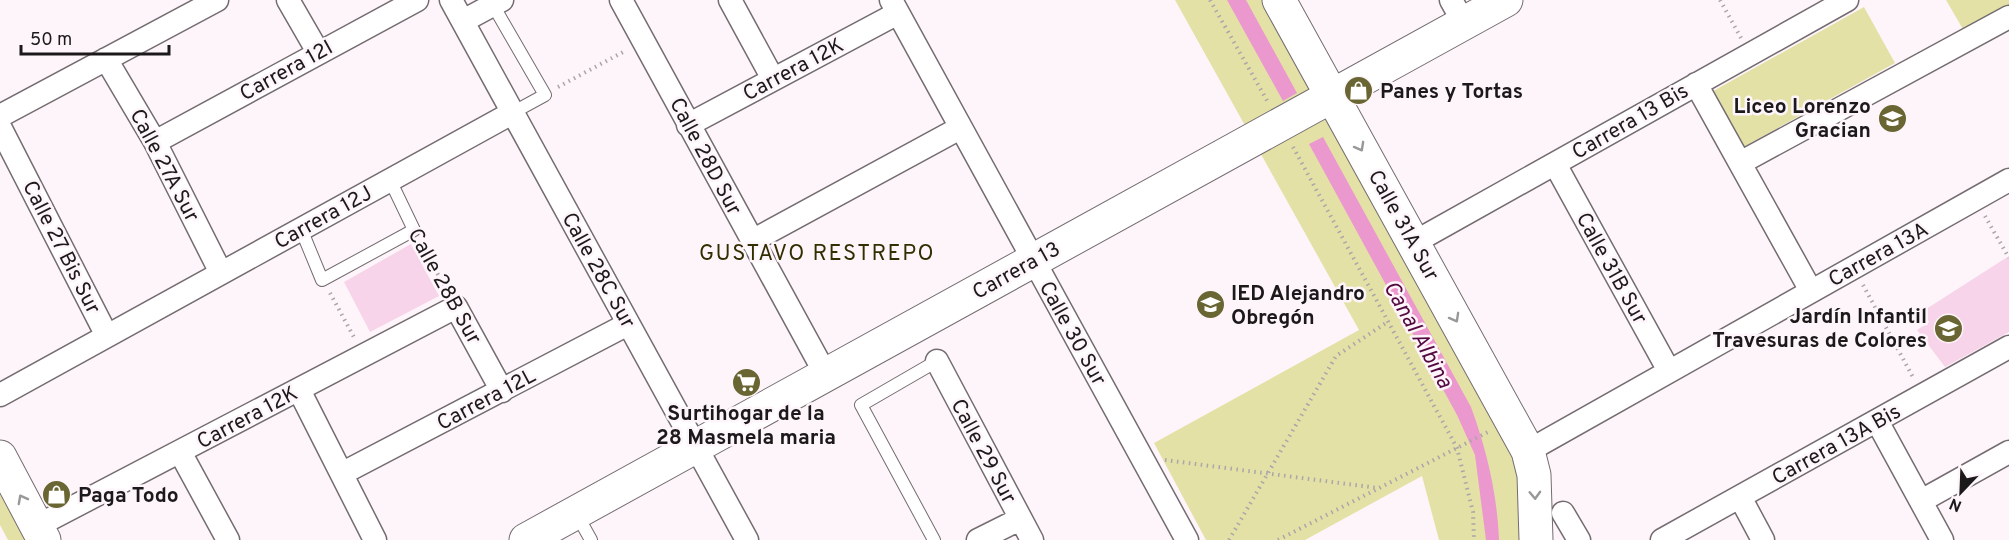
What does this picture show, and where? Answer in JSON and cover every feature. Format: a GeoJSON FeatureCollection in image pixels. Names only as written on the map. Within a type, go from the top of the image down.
{"type":"FeatureCollection","features":[{"type":"Feature","properties":{"kind":"street"},"geometry":{"type":"LineString","coordinates":[[0,116],[217,0]]}},
{"type":"Feature","properties":{"kind":"street"},"geometry":{"type":"LineString","coordinates":[[288,0],[318,52]]}},
{"type":"Feature","properties":{"kind":"street","name":"Carrera 12I"},"geometry":{"type":"LineString","coordinates":[[155,142],[417,0]]}},
{"type":"Feature","properties":{"kind":"street","name":"Calle 28C Sur"},"geometry":{"type":"LineString","coordinates":[[451,0],[747,540]]}},
{"type":"Feature","properties":{"kind":"street","name":"Calle 28D Sur"},"geometry":{"type":"LineString","coordinates":[[621,0],[645,40],[688,125],[826,375]]}},
{"type":"Feature","properties":{"kind":"street"},"geometry":{"type":"LineString","coordinates":[[729,0],[773,79]]}},
{"type":"Feature","properties":{"kind":"street","name":"Calle 31A Sur"},"geometry":{"type":"LineString","coordinates":[[1279,0],[1528,451],[1534,475],[1536,540]]}},
{"type":"Feature","properties":{"kind":"street","name":"Carrera 13"},"geometry":{"type":"LineString","coordinates":[[526,540],[583,526],[696,446],[1332,96],[1457,12],[1506,0]]}},
{"type":"Feature","properties":{"kind":"street","name":"Carrera 13 Bis"},"geometry":{"type":"LineString","coordinates":[[1413,243],[1847,0]]}},
{"type":"Feature","properties":{"kind":"street"},"geometry":{"type":"LineString","coordinates":[[463,21],[498,2]]}},
{"type":"Feature","properties":{"kind":"street","name":"Carrera 12K"},"geometry":{"type":"LineString","coordinates":[[688,125],[773,79],[894,6]]}},
{"type":"Feature","properties":{"kind":"street","name":"Calle 30 Sur"},"geometry":{"type":"LineString","coordinates":[[894,6],[968,124],[1033,261],[1187,540]]}},
{"type":"Feature","properties":{"kind":"street"},"geometry":{"type":"LineString","coordinates":[[1740,163],[2009,17]]}},
{"type":"Feature","properties":{"kind":"street","name":"Calle 27A Sur"},"geometry":{"type":"LineString","coordinates":[[106,59],[155,142],[221,273]]}},
{"type":"Feature","properties":{"kind":"street"},"geometry":{"type":"LineString","coordinates":[[1696,84],[1811,291]]}},
{"type":"Feature","properties":{"kind":"street","name":"Carrera 12J"},"geometry":{"type":"LineString","coordinates":[[0,395],[512,113]]}},
{"type":"Feature","properties":{"kind":"street"},"geometry":{"type":"LineString","coordinates":[[752,241],[968,124]]}},
{"type":"Feature","properties":{"kind":"street","name":"Calle 27 Bis Sur"},"geometry":{"type":"LineString","coordinates":[[0,127],[107,336]]}},
{"type":"Feature","properties":{"kind":"street","name":"Calle 31B Sur"},"geometry":{"type":"LineString","coordinates":[[1555,164],[1669,371]]}},
{"type":"Feature","properties":{"kind":"street","name":"Carrera 13A"},"geometry":{"type":"LineString","coordinates":[[1528,451],[2009,180]]}},
{"type":"Feature","properties":{"kind":"street","name":"Carrera 12K"},"geometry":{"type":"LineString","coordinates":[[41,533],[180,452],[456,308]]}},
{"type":"Feature","properties":{"kind":"street","name":"Calle 28B Sur"},"geometry":{"type":"LineString","coordinates":[[456,308],[502,391]]}},
{"type":"Feature","properties":{"kind":"street","name":"Carrera 12L"},"geometry":{"type":"LineString","coordinates":[[343,473],[628,324]]}},
{"type":"Feature","properties":{"kind":"street","name":"Carrera 13A Bis"},"geometry":{"type":"LineString","coordinates":[[1662,540],[2009,347]]}},
{"type":"Feature","properties":{"kind":"street","name":"Calle 29 Sur"},"geometry":{"type":"LineString","coordinates":[[937,361],[1032,540]]}},
{"type":"Feature","properties":{"kind":"street"},"geometry":{"type":"LineString","coordinates":[[299,390],[375,540]]}},
{"type":"Feature","properties":{"kind":"street"},"geometry":{"type":"LineString","coordinates":[[1877,422],[1942,540]]}},
{"type":"Feature","properties":{"kind":"street"},"geometry":{"type":"LineString","coordinates":[[180,452],[228,540]]}},
{"type":"Feature","properties":{"kind":"street"},"geometry":{"type":"LineString","coordinates":[[1921,501],[2009,452]]}},
{"type":"Feature","properties":{"kind":"street"},"geometry":{"type":"LineString","coordinates":[[0,457],[41,533]]}},
{"type":"Feature","properties":{"kind":"street"},"geometry":{"type":"LineString","coordinates":[[1740,497],[1763,540]]}},
{"type":"Feature","properties":{"kind":"street"},"geometry":{"type":"LineString","coordinates":[[1563,513],[1579,540]]}},
{"type":"Feature","properties":{"kind":"street"},"geometry":{"type":"LineString","coordinates":[[978,540],[1020,519]]}},
{"type":"Feature","properties":{"kind":"lane"},"geometry":{"type":"LineString","coordinates":[[498,2],[545,95]]}},
{"type":"Feature","properties":{"kind":"lane","name":"Carrera 12J"},"geometry":{"type":"LineString","coordinates":[[512,113],[545,95]]}},
{"type":"Feature","properties":{"kind":"lane","name":"Calle 28B Sur"},"geometry":{"type":"LineString","coordinates":[[390,180],[414,230]]}},
{"type":"Feature","properties":{"kind":"lane"},"geometry":{"type":"LineString","coordinates":[[301,229],[322,280],[414,230]]}},
{"type":"Feature","properties":{"kind":"lane"},"geometry":{"type":"LineString","coordinates":[[934,540],[861,405],[937,361]]}},
{"type":"Feature","properties":{"kind":"path"},"geometry":{"type":"LineString","coordinates":[[1210,0],[1281,124],[1457,448],[1473,512],[1474,540]]}},
{"type":"Feature","properties":{"kind":"path"},"geometry":{"type":"LineString","coordinates":[[1720,0],[1750,54]]}},
{"type":"Feature","properties":{"kind":"path"},"geometry":{"type":"LineString","coordinates":[[545,95],[645,40]]}},
{"type":"Feature","properties":{"kind":"path"},"geometry":{"type":"LineString","coordinates":[[1975,199],[2009,258]]}},
{"type":"Feature","properties":{"kind":"path","name":"Calle 28B Sur"},"geometry":{"type":"LineString","coordinates":[[414,230],[456,308]]}},
{"type":"Feature","properties":{"kind":"path"},"geometry":{"type":"LineString","coordinates":[[1854,268],[1923,395]]}},
{"type":"Feature","properties":{"kind":"path"},"geometry":{"type":"LineString","coordinates":[[322,280],[364,356]]}},
{"type":"Feature","properties":{"kind":"path"},"geometry":{"type":"LineString","coordinates":[[1229,540],[1336,356],[1389,321]]}},
{"type":"Feature","properties":{"kind":"path"},"geometry":{"type":"LineString","coordinates":[[1278,540],[1486,433]]}},
{"type":"Feature","properties":{"kind":"path"},"geometry":{"type":"LineString","coordinates":[[1141,456],[1379,489]]}},
{"type":"Feature","properties":{"kind":"shaded area"},"geometry":{"type":"Polygon","coordinates":[[[1175,0],[1269,0],[1524,467],[1526,540],[1439,540],[1422,476],[1305,540],[1206,540],[1154,443],[1359,330],[1175,0]]]}},
{"type":"Feature","properties":{"kind":"shaded area"},"geometry":{"type":"Polygon","coordinates":[[[1946,0],[2009,0],[2009,5],[1964,31],[1946,0]]]}},
{"type":"Feature","properties":{"kind":"shaded area"},"geometry":{"type":"Polygon","coordinates":[[[1864,7],[1895,63],[1738,150],[1706,95],[1864,7]]]}},
{"type":"Feature","properties":{"kind":"shaded area"},"geometry":{"type":"Polygon","coordinates":[[[0,485],[30,540],[8,540],[0,525],[0,485]]]}},
{"type":"Feature","properties":{"kind":"water"},"geometry":{"type":"Polygon","coordinates":[[[1227,0],[1246,0],[1297,93],[1283,101],[1227,0]]]}},
{"type":"Feature","properties":{"kind":"water","name":"Canal Albina"},"geometry":{"type":"Polygon","coordinates":[[[1323,137],[1471,407],[1490,472],[1499,540],[1486,540],[1475,455],[1457,415],[1309,144],[1323,137]]]}},
{"type":"Feature","properties":{"kind":"building"},"geometry":{"type":"Polygon","coordinates":[[[411,244],[439,296],[370,332],[344,282],[411,244]]]}},
{"type":"Feature","properties":{"kind":"building"},"geometry":{"type":"Polygon","coordinates":[[[2009,256],[2009,332],[1945,367],[1917,330],[1929,322],[1923,311],[2009,256]]]}},
{"type":"Feature","properties":{"kind":"place","name":"Panes y Tortas"},"geometry":{"type":"Point","coordinates":[1359,91]}},
{"type":"Feature","properties":{"kind":"place","name":"Liceo Lorenzo Gracian"},"geometry":{"type":"Point","coordinates":[1892,118]}},
{"type":"Feature","properties":{"kind":"place","name":"IED Alejandro Obregón"},"geometry":{"type":"Point","coordinates":[1210,305]}},
{"type":"Feature","properties":{"kind":"place","name":"Jardín Infantil Travesuras de Colores"},"geometry":{"type":"Point","coordinates":[1948,328]}},
{"type":"Feature","properties":{"kind":"place","name":"Surtihogar de la 28 Masmela maria"},"geometry":{"type":"Point","coordinates":[746,382]}},
{"type":"Feature","properties":{"kind":"place","name":"Paga Todo"},"geometry":{"type":"Point","coordinates":[57,495]}},
{"type":"Feature","properties":{"kind":"district","name":"GUSTAVO RESTREPO"},"geometry":{"type":"Point","coordinates":[817,252]}}]}
